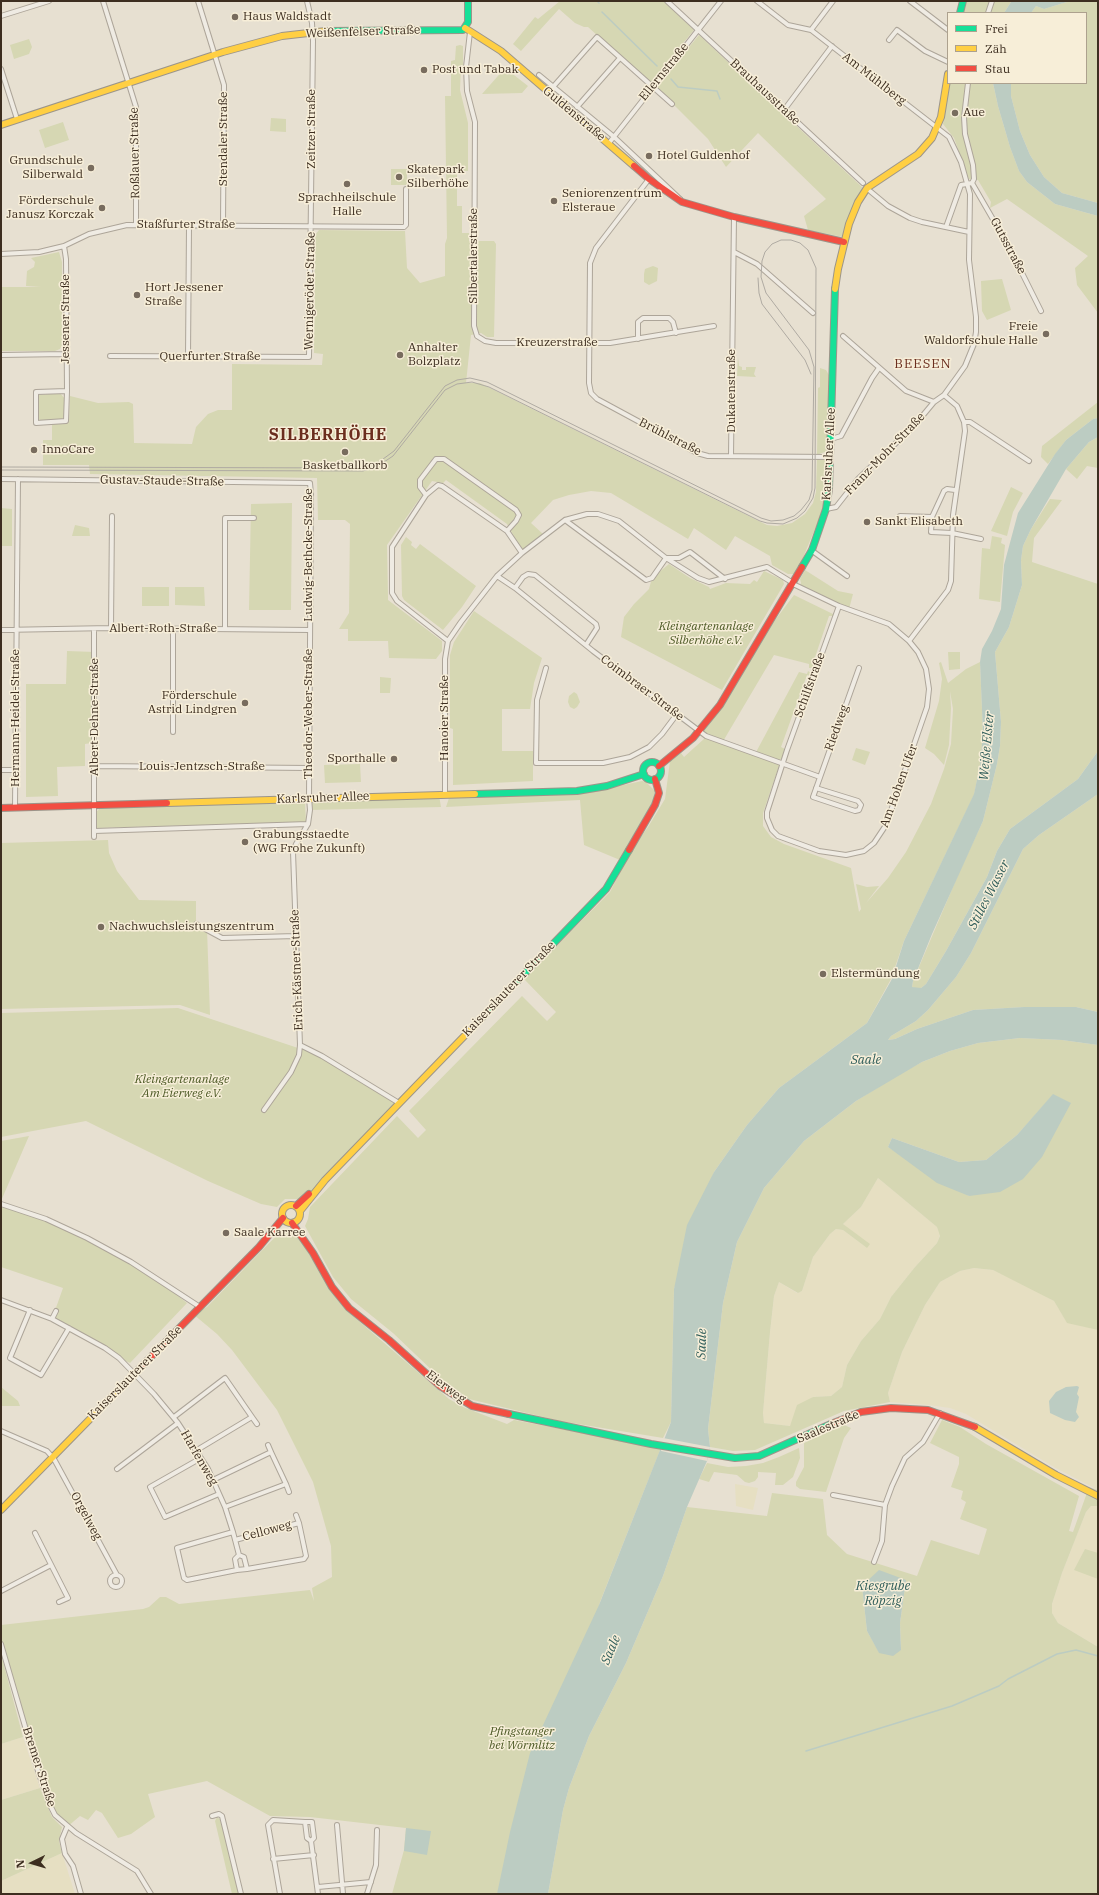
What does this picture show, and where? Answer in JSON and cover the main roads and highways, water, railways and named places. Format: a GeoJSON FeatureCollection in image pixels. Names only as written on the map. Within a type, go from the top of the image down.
{"type":"FeatureCollection","features":[{"type":"Feature","properties":{"kind":"water"},"geometry":{"type":"Polygon","coordinates":[[[1070,1],[1044,9],[1036,6],[1032,12],[1005,12],[1011,2],[1070,1]]]}},
{"type":"Feature","properties":{"kind":"water"},"geometry":{"type":"Polygon","coordinates":[[[993,84],[1011,84],[1011,96],[1020,131],[1030,155],[1044,177],[1062,193],[1098,203],[1098,216],[1055,204],[1027,182],[1019,171],[998,106],[993,84]]]}},
{"type":"Feature","properties":{"kind":"water","name":"Saale"},"geometry":{"type":"Polygon","coordinates":[[[1098,418],[1098,437],[1089,442],[1066,469],[1031,529],[1023,546],[1021,560],[1022,585],[1009,627],[995,652],[1001,722],[1000,746],[983,821],[932,934],[912,987],[921,988],[926,984],[987,877],[997,851],[1010,829],[1078,779],[1098,751],[1098,794],[1039,835],[1023,849],[971,953],[956,977],[928,1010],[916,1021],[891,1036],[888,1040],[895,1039],[917,1029],[973,1010],[1024,1007],[1076,1007],[1098,1012],[1098,1045],[1062,1040],[1020,1038],[978,1043],[950,1051],[922,1062],[856,1101],[804,1141],[764,1188],[737,1242],[723,1303],[708,1429],[710,1447],[707,1461],[687,1507],[663,1576],[626,1663],[589,1736],[569,1788],[563,1810],[548,1894],[497,1894],[510,1832],[530,1753],[599,1605],[671,1422],[674,1289],[687,1225],[714,1172],[747,1125],[779,1088],[867,1023],[892,979],[904,941],[974,794],[980,765],[983,734],[980,662],[982,649],[992,631],[1001,609],[1004,565],[1018,513],[1055,454],[1066,440],[1093,419],[1098,418]]]}},
{"type":"Feature","properties":{"kind":"water"},"geometry":{"type":"Polygon","coordinates":[[[1053,1094],[1071,1103],[1042,1157],[1023,1179],[1000,1192],[969,1196],[937,1183],[888,1147],[892,1138],[959,1162],[986,1160],[1017,1135],[1053,1094]]]}},
{"type":"Feature","properties":{"kind":"water"},"geometry":{"type":"Polygon","coordinates":[[[1066,1387],[1079,1387],[1077,1394],[1079,1397],[1076,1412],[1079,1417],[1075,1422],[1065,1420],[1050,1413],[1049,1401],[1056,1392],[1066,1387]]]}},
{"type":"Feature","properties":{"kind":"water","name":"Kiesgrube Röpzig"},"geometry":{"type":"Polygon","coordinates":[[[879,1570],[906,1580],[900,1623],[901,1650],[893,1656],[879,1653],[867,1631],[862,1586],[879,1570]]]}},
{"type":"Feature","properties":{"kind":"water"},"geometry":{"type":"Polygon","coordinates":[[[406,1828],[431,1831],[427,1855],[404,1851],[406,1828]]]}},
{"type":"Feature","properties":{"kind":"waterway"},"geometry":{"type":"LineString","coordinates":[[602,12],[657,66]]}},
{"type":"Feature","properties":{"kind":"waterway"},"geometry":{"type":"LineString","coordinates":[[671,79],[678,87],[717,91],[720,99]]}},
{"type":"Feature","properties":{"kind":"waterway"},"geometry":{"type":"LineString","coordinates":[[806,1751],[952,1706],[999,1686],[1008,1679],[1057,1654],[1076,1650],[1098,1656]]}},
{"type":"Feature","properties":{"kind":"tram line"},"geometry":{"type":"LineString","coordinates":[[1,467],[361,468],[379,462],[394,451],[445,386],[457,380],[470,378],[487,382],[761,518],[771,521],[783,520],[794,516],[801,510],[809,500],[812,490],[814,367],[809,350],[766,293],[761,277],[762,261],[765,252],[772,244],[781,240],[791,240],[800,243],[808,250],[816,268],[815,488],[813,498],[805,511],[797,518],[783,524],[760,521],[489,387],[472,382],[457,384],[445,390],[393,456],[378,466],[363,471],[1,470]]}},
{"type":"Feature","properties":{"kind":"tram line"},"geometry":{"type":"LineString","coordinates":[[758,278],[759,293],[762,304],[805,360],[811,374]]}},
{"type":"Feature","properties":{"kind":"place","name":"Haus Waldstadt"},"geometry":{"type":"Point","coordinates":[235,17]}},
{"type":"Feature","properties":{"kind":"place","name":"Post und Tabak"},"geometry":{"type":"Point","coordinates":[424,70]}},
{"type":"Feature","properties":{"kind":"place","name":"Aue"},"geometry":{"type":"Point","coordinates":[955,113]}},
{"type":"Feature","properties":{"kind":"place","name":"Hotel Guldenhof"},"geometry":{"type":"Point","coordinates":[649,156]}},
{"type":"Feature","properties":{"kind":"place","name":"Grundschule Silberwald"},"geometry":{"type":"Point","coordinates":[91,168]}},
{"type":"Feature","properties":{"kind":"place","name":"Skatepark Silberhöhe"},"geometry":{"type":"Point","coordinates":[399,177]}},
{"type":"Feature","properties":{"kind":"place","name":"Sprachheilschule Halle"},"geometry":{"type":"Point","coordinates":[347,184]}},
{"type":"Feature","properties":{"kind":"place","name":"Seniorenzentrum Elsteraue"},"geometry":{"type":"Point","coordinates":[554,201]}},
{"type":"Feature","properties":{"kind":"place","name":"Förderschule Janusz Korczak"},"geometry":{"type":"Point","coordinates":[102,208]}},
{"type":"Feature","properties":{"kind":"place","name":"Hort Jessener Straße"},"geometry":{"type":"Point","coordinates":[137,295]}},
{"type":"Feature","properties":{"kind":"place","name":"Freie Waldorfschule Halle"},"geometry":{"type":"Point","coordinates":[1046,334]}},
{"type":"Feature","properties":{"kind":"place","name":"Anhalter Bolzplatz"},"geometry":{"type":"Point","coordinates":[400,355]}},
{"type":"Feature","properties":{"kind":"place","name":"InnoCare"},"geometry":{"type":"Point","coordinates":[34,450]}},
{"type":"Feature","properties":{"kind":"place","name":"Basketballkorb"},"geometry":{"type":"Point","coordinates":[345,452]}},
{"type":"Feature","properties":{"kind":"place","name":"Sankt Elisabeth"},"geometry":{"type":"Point","coordinates":[867,522]}},
{"type":"Feature","properties":{"kind":"place","name":"Förderschule Astrid Lindgren"},"geometry":{"type":"Point","coordinates":[245,703]}},
{"type":"Feature","properties":{"kind":"place","name":"Sporthalle"},"geometry":{"type":"Point","coordinates":[394,759]}},
{"type":"Feature","properties":{"kind":"place","name":"Grabungsstaedte (WG Frohe Zukunft)"},"geometry":{"type":"Point","coordinates":[245,842]}},
{"type":"Feature","properties":{"kind":"place","name":"Nachwuchsleistungszentrum"},"geometry":{"type":"Point","coordinates":[101,927]}},
{"type":"Feature","properties":{"kind":"place","name":"Elstermündung"},"geometry":{"type":"Point","coordinates":[823,974]}},
{"type":"Feature","properties":{"kind":"place","name":"Saale Karree"},"geometry":{"type":"Point","coordinates":[226,1233]}},
{"type":"Feature","properties":{"kind":"district","name":"BEESEN"},"geometry":{"type":"Point","coordinates":[923,364]}},
{"type":"Feature","properties":{"kind":"district","name":"SILBERHÖHE"},"geometry":{"type":"Point","coordinates":[328,435]}},
{"type":"Feature","properties":{"kind":"park label","name":"Kleingartenanlage Silberhöhe e.V."},"geometry":{"type":"Point","coordinates":[706,634]}},
{"type":"Feature","properties":{"kind":"park label","name":"Kleingartenanlage Am Eierweg e.V."},"geometry":{"type":"Point","coordinates":[182,1087]}},
{"type":"Feature","properties":{"kind":"park label","name":"Pfingstanger bei Wörmlitz"},"geometry":{"type":"Point","coordinates":[522,1739]}},
{"type":"Feature","properties":{"kind":"water label","name":"Weiße Elster"},"geometry":{"type":"Point","coordinates":[987,746]}},
{"type":"Feature","properties":{"kind":"water label","name":"Stilles Wasser"},"geometry":{"type":"Point","coordinates":[989,895]}}]}
